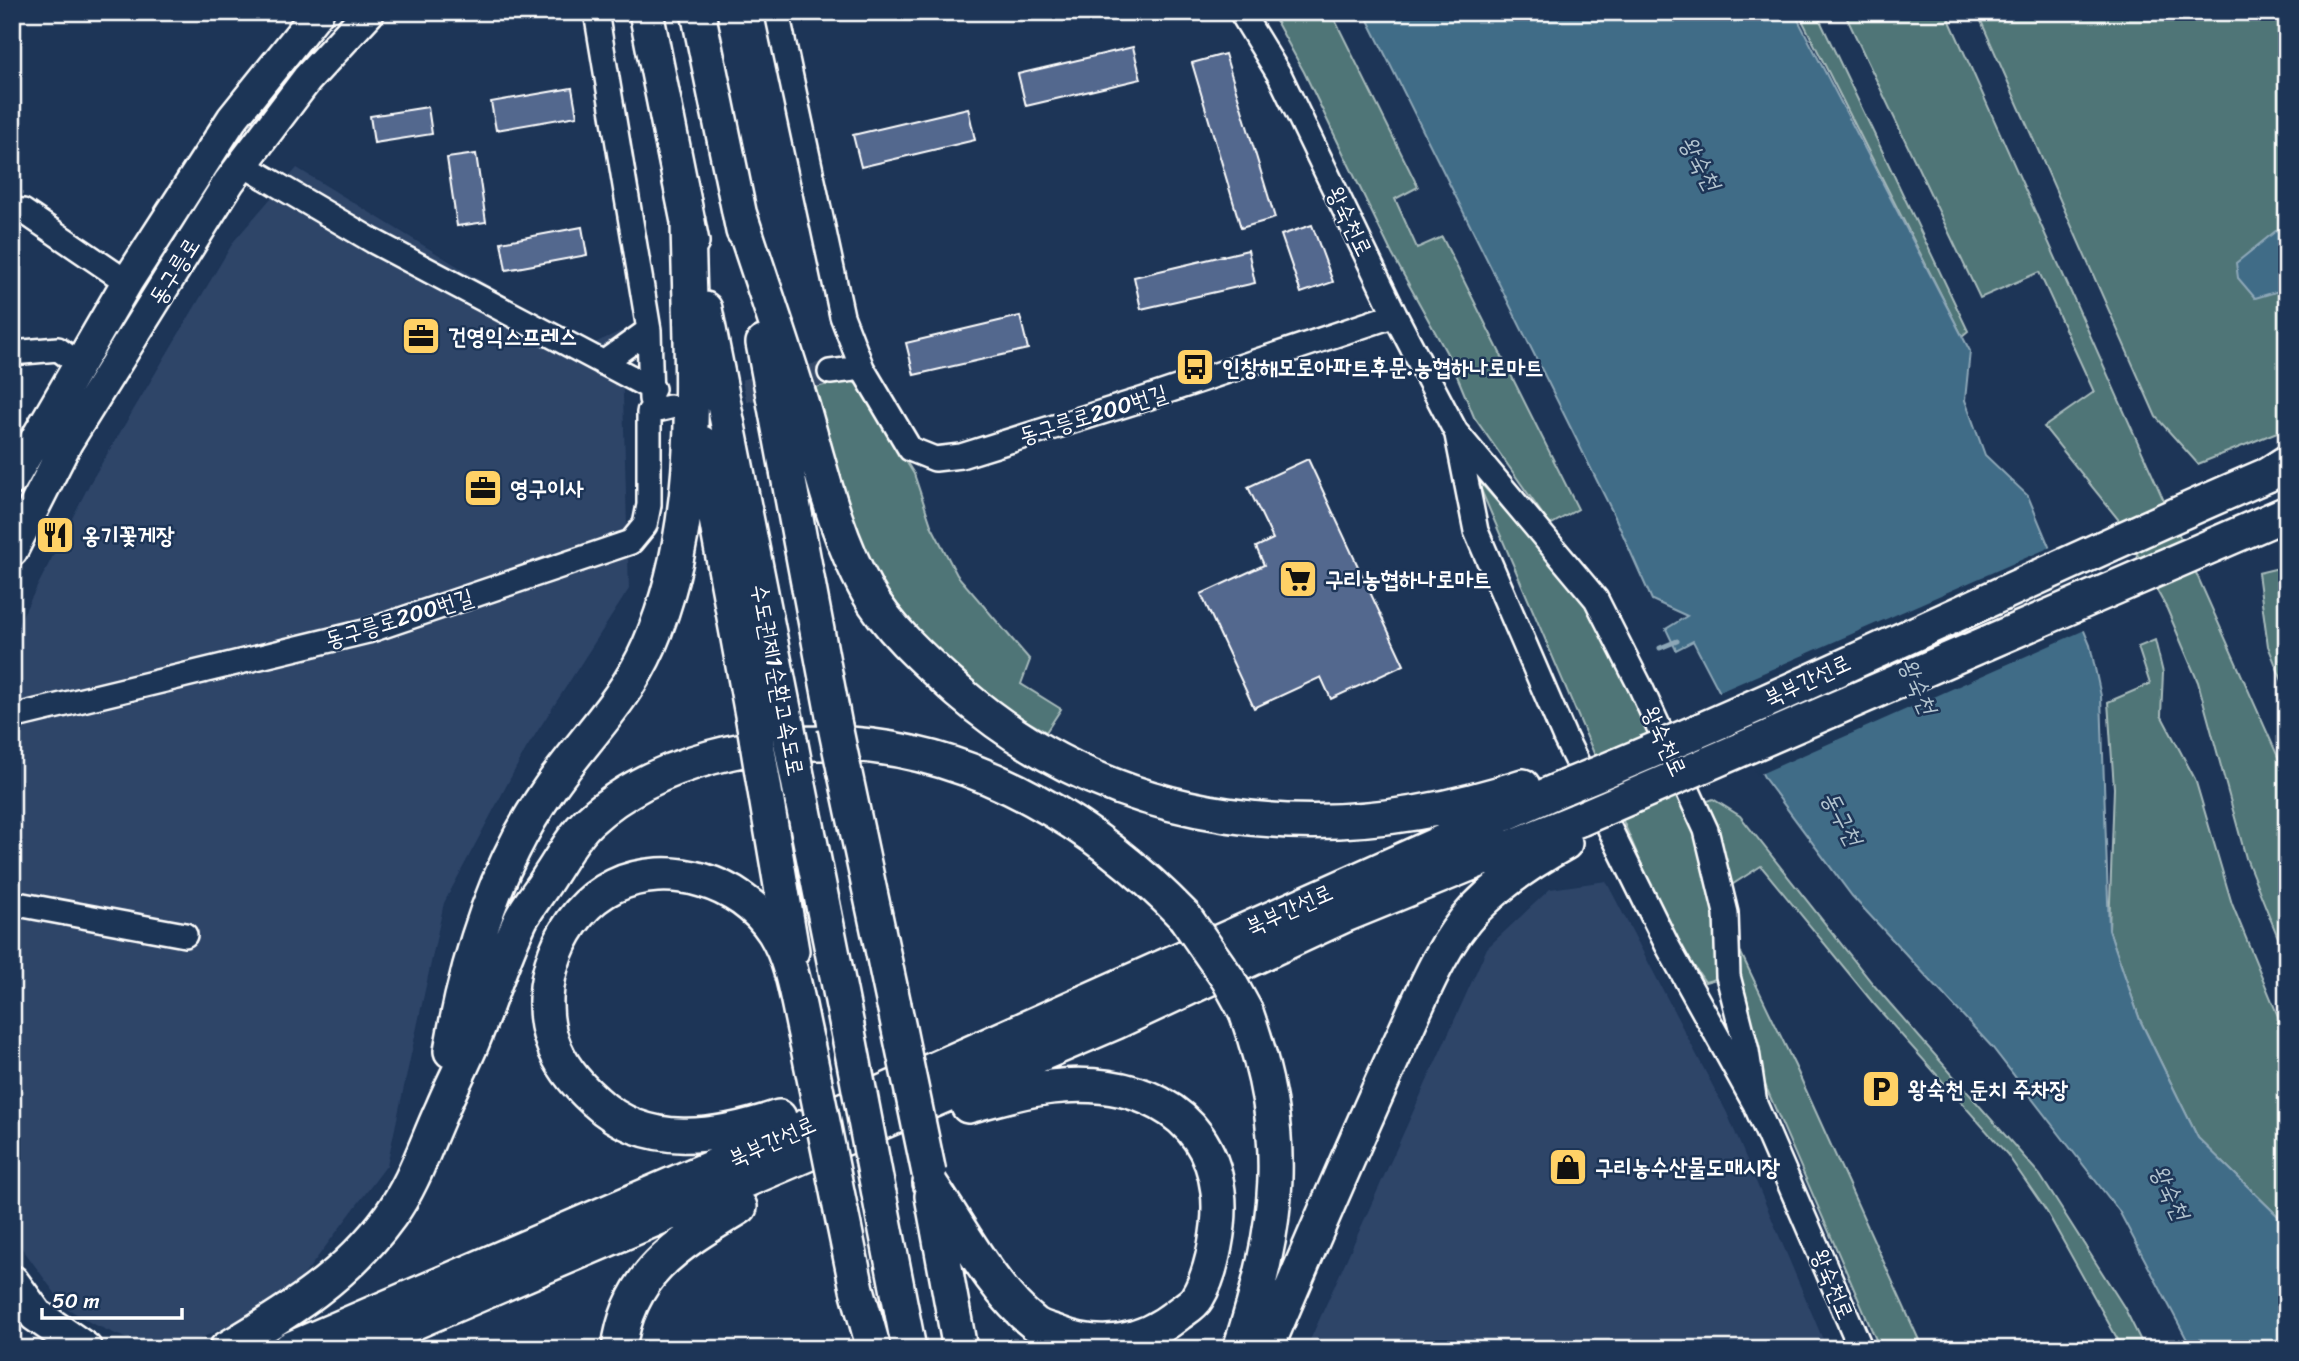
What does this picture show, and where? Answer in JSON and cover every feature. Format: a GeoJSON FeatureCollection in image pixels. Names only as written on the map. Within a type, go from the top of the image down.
{"type":"FeatureCollection","features":[{"type":"Feature","properties":{"kind":"highway","name":"수도권제1순환고속도로"},"geometry":{"type":"LineString","coordinates":[[646,12],[909,1349]]}},
{"type":"Feature","properties":{"kind":"highway","name":"수도권제1순환고속도로"},"geometry":{"type":"LineString","coordinates":[[698,12],[739,212],[835,726],[929,1178],[960,1349]]}},
{"type":"Feature","properties":{"kind":"highway"},"geometry":{"type":"LineString","coordinates":[[739,212],[841,536],[868,593],[926,663],[1022,741],[1071,768],[1123,791],[1181,807],[1232,817],[1286,821],[1365,821],[1416,814],[1562,781]]}},
{"type":"Feature","properties":{"kind":"highway"},"geometry":{"type":"LineString","coordinates":[[441,1112],[454,1036],[469,975],[486,912],[505,863],[550,788],[618,702],[648,648],[670,589],[687,478],[690,375],[688,221]]}},
{"type":"Feature","properties":{"kind":"highway"},"geometry":{"type":"LineString","coordinates":[[690,375],[755,731],[807,1043]]}},
{"type":"Feature","properties":{"kind":"highway","name":"북부간선로"},"geometry":{"type":"LineString","coordinates":[[290,1349],[987,1045],[1562,781],[1642,755],[2280,468]]}},
{"type":"Feature","properties":{"kind":"highway","name":"북부간선로"},"geometry":{"type":"LineString","coordinates":[[352,1349],[1116,1021],[1343,916],[1583,826],[1642,791],[2286,513]]}},
{"type":"Feature","properties":{"kind":"highway"},"geometry":{"type":"LineString","coordinates":[[225,1347],[292,1310],[355,1259],[390,1216],[417,1172],[523,916],[565,850],[589,821],[655,779],[698,762],[745,750],[825,742],[881,746],[928,755],[971,769],[1067,819],[1150,881],[1185,917],[1228,979],[1247,1012],[1261,1054],[1270,1097],[1276,1163],[1267,1258],[1240,1349]]}},
{"type":"Feature","properties":{"kind":"highway"},"geometry":{"type":"LineString","coordinates":[[1266,1349],[1349,1153],[1431,977],[1452,939],[1474,910],[1507,880],[1583,826]]}},
{"type":"Feature","properties":{"kind":"highway"},"geometry":{"type":"LineString","coordinates":[[874,1349],[856,1289],[841,1211],[807,1043],[788,960],[774,932],[747,902],[730,890],[706,881],[668,875],[614,886],[593,899],[575,918],[562,939],[553,962],[547,987],[546,1017],[552,1042],[567,1071],[609,1115],[641,1130],[712,1136],[736,1132],[987,1045]]}},
{"type":"Feature","properties":{"kind":"highway"},"geometry":{"type":"LineString","coordinates":[[407,1325],[608,1260],[740,1207],[968,1106],[1053,1062],[1116,1021]]}},
{"type":"Feature","properties":{"kind":"highway"},"geometry":{"type":"LineString","coordinates":[[929,1178],[1006,1294],[1036,1324],[1078,1341],[1120,1343],[1159,1329],[1196,1299],[1218,1238],[1220,1201],[1216,1172],[1202,1140],[1179,1113],[1145,1097],[1097,1085],[1050,1087],[968,1106]]}},
{"type":"Feature","properties":{"kind":"highway"},"geometry":{"type":"LineString","coordinates":[[619,1349],[626,1311],[649,1276],[686,1240],[740,1207]]}},
{"type":"Feature","properties":{"kind":"highway"},"geometry":{"type":"LineString","coordinates":[[12,1282],[36,1315],[85,1349]]}},
{"type":"Feature","properties":{"kind":"highway"},"geometry":{"type":"LineString","coordinates":[[856,1289],[859,1349]]}},
{"type":"Feature","properties":{"kind":"main road","name":"동구릉로"},"geometry":{"type":"LineString","coordinates":[[12,480],[127,282],[232,120],[318,12]]}},
{"type":"Feature","properties":{"kind":"main road","name":"동구릉로"},"geometry":{"type":"LineString","coordinates":[[12,551],[67,442],[242,164],[307,79],[369,12]]}},
{"type":"Feature","properties":{"kind":"street","name":"동구릉로200번길"},"geometry":{"type":"LineString","coordinates":[[12,717],[368,631],[631,542],[645,525],[660,410],[653,389],[649,330],[596,12]]}},
{"type":"Feature","properties":{"kind":"street","name":"동구릉로200번길"},"geometry":{"type":"LineString","coordinates":[[777,12],[842,316],[862,368],[910,449],[935,459],[961,456],[1132,403],[1395,315]]}},
{"type":"Feature","properties":{"kind":"street","name":"왕숙천로"},"geometry":{"type":"LineString","coordinates":[[1241,12],[1280,76],[1395,315],[1456,432],[1596,599],[1706,830],[1726,913],[1728,976],[1747,1051],[1755,1104]]}},
{"type":"Feature","properties":{"kind":"street"},"geometry":{"type":"LineString","coordinates":[[242,164],[373,241],[653,389]]}},
{"type":"Feature","properties":{"kind":"street"},"geometry":{"type":"LineString","coordinates":[[12,210],[23,211],[127,282]]}},
{"type":"Feature","properties":{"kind":"street"},"geometry":{"type":"LineString","coordinates":[[603,363],[649,330]]}},
{"type":"Feature","properties":{"kind":"street"},"geometry":{"type":"LineString","coordinates":[[12,353],[58,349],[79,364]]}},
{"type":"Feature","properties":{"kind":"street"},"geometry":{"type":"LineString","coordinates":[[830,372],[862,368]]}},
{"type":"Feature","properties":{"kind":"street","name":"왕숙천로"},"geometry":{"type":"LineString","coordinates":[[1456,432],[1476,531],[1565,738],[1667,945],[1755,1104],[1861,1349]]}},
{"type":"Feature","properties":{"kind":"street"},"geometry":{"type":"LineString","coordinates":[[12,903],[185,935]]}},
{"type":"Feature","properties":{"kind":"shaded area"},"geometry":{"type":"Polygon","coordinates":[[[297,168],[588,346],[621,331],[629,589],[526,749],[444,903],[387,1165],[286,1299],[197,1340],[136,1343],[91,1323],[65,1307],[16,1240],[12,1220],[12,636],[90,483],[234,241],[297,168]]]}},
{"type":"Feature","properties":{"kind":"shaded area","name":"구리농수산물도매시장"},"geometry":{"type":"Polygon","coordinates":[[[1606,881],[1727,1113],[1827,1349],[1306,1349],[1487,948],[1550,889],[1606,881]]]}},
{"type":"Feature","properties":{"kind":"green space"},"geometry":{"type":"Polygon","coordinates":[[[1271,12],[1331,12],[1418,187],[1395,199],[1417,248],[1442,237],[1578,509],[1550,525],[1474,417],[1450,359],[1392,254],[1304,72],[1271,12]]]}},
{"type":"Feature","properties":{"kind":"green space"},"geometry":{"type":"Polygon","coordinates":[[[1798,12],[1816,12],[1968,331],[1962,336],[1798,12]]]}},
{"type":"Feature","properties":{"kind":"green space"},"geometry":{"type":"Polygon","coordinates":[[[1844,12],[1946,12],[2287,777],[2287,960],[2246,858],[2198,682],[2167,609],[2118,519],[2044,427],[2094,392],[2039,272],[1980,298],[1844,12]]]}},
{"type":"Feature","properties":{"kind":"green space"},"geometry":{"type":"Polygon","coordinates":[[[1977,12],[2287,12],[2287,428],[2198,464],[2156,417],[1977,12]]]}},
{"type":"Feature","properties":{"kind":"green space"},"geometry":{"type":"Polygon","coordinates":[[[849,380],[859,385],[914,474],[931,525],[957,575],[1030,660],[1021,684],[1061,709],[1046,732],[984,692],[955,668],[904,613],[882,583],[864,551],[837,486],[815,387],[849,380]]]}},
{"type":"Feature","properties":{"kind":"green space"},"geometry":{"type":"Polygon","coordinates":[[[1476,478],[1591,606],[1705,853],[1719,923],[1716,979],[1705,982],[1671,933],[1476,478]]]}},
{"type":"Feature","properties":{"kind":"green space"},"geometry":{"type":"Polygon","coordinates":[[[2287,566],[2287,693],[2268,646],[2258,573],[2287,566]]]}},
{"type":"Feature","properties":{"kind":"green space"},"geometry":{"type":"Polygon","coordinates":[[[2155,640],[2163,673],[2161,715],[2195,779],[2232,904],[2287,1038],[2287,1225],[2198,1138],[2140,1020],[2109,930],[2114,788],[2108,702],[2150,684],[2138,647],[2155,640]]]}},
{"type":"Feature","properties":{"kind":"green space"},"geometry":{"type":"Polygon","coordinates":[[[1713,799],[1740,816],[1872,983],[2040,1175],[2124,1307],[2145,1349],[2123,1349],[2047,1212],[2007,1154],[1874,1004],[1761,866],[1730,886],[1699,804],[1713,799]]]}},
{"type":"Feature","properties":{"kind":"green space"},"geometry":{"type":"Polygon","coordinates":[[[1739,949],[1923,1349],[1880,1349],[1758,1069],[1737,963],[1739,949]]]}},
{"type":"Feature","properties":{"kind":"water","name":"왕숙천"},"geometry":{"type":"Polygon","coordinates":[[[1364,12],[1794,12],[1970,351],[1965,400],[1985,455],[2028,496],[2090,645],[2101,696],[2109,930],[2140,1020],[2198,1138],[2287,1225],[2287,1349],[2192,1349],[2119,1211],[1992,1047],[1852,896],[1765,779],[1693,641],[1676,650],[1666,629],[1687,616],[1652,600],[1615,517],[1364,12]]]}},
{"type":"Feature","properties":{"kind":"water"},"geometry":{"type":"Polygon","coordinates":[[[2287,228],[2287,283],[2279,291],[2255,298],[2238,278],[2236,263],[2277,230],[2287,228]]]}},
{"type":"Feature","properties":{"kind":"pier"},"geometry":{"type":"Polygon","coordinates":[[[2053,546],[2087,629],[1758,775],[1717,693],[2053,546]]]}},
{"type":"Feature","properties":{"kind":"building"},"geometry":{"type":"Polygon","coordinates":[[[1133,47],[1141,79],[1026,106],[1018,74],[1133,47]]]}},
{"type":"Feature","properties":{"kind":"building"},"geometry":{"type":"Polygon","coordinates":[[[1225,54],[1275,218],[1241,228],[1192,63],[1225,54]]]}},
{"type":"Feature","properties":{"kind":"building"},"geometry":{"type":"Polygon","coordinates":[[[572,88],[577,116],[496,130],[491,102],[572,88]]]}},
{"type":"Feature","properties":{"kind":"building"},"geometry":{"type":"Polygon","coordinates":[[[428,107],[432,134],[374,143],[370,116],[428,107]]]}},
{"type":"Feature","properties":{"kind":"building"},"geometry":{"type":"Polygon","coordinates":[[[968,108],[975,140],[861,167],[853,135],[968,108]]]}},
{"type":"Feature","properties":{"kind":"building"},"geometry":{"type":"Polygon","coordinates":[[[476,154],[486,222],[457,226],[447,158],[476,154]]]}},
{"type":"Feature","properties":{"kind":"building"},"geometry":{"type":"Polygon","coordinates":[[[1312,225],[1333,282],[1301,293],[1281,235],[1312,225]]]}},
{"type":"Feature","properties":{"kind":"building"},"geometry":{"type":"Polygon","coordinates":[[[582,227],[587,255],[506,270],[501,242],[582,227]]]}},
{"type":"Feature","properties":{"kind":"building"},"geometry":{"type":"Polygon","coordinates":[[[1248,250],[1255,283],[1141,309],[1134,277],[1248,250]]]}},
{"type":"Feature","properties":{"kind":"building"},"geometry":{"type":"Polygon","coordinates":[[[1020,316],[1028,349],[914,375],[906,343],[1020,316]]]}},
{"type":"Feature","properties":{"kind":"building","name":"구리농협하나로마트"},"geometry":{"type":"Polygon","coordinates":[[[1308,459],[1404,665],[1331,699],[1321,677],[1254,708],[1201,594],[1264,565],[1256,547],[1273,539],[1248,487],[1308,459]]]}},
{"type":"Feature","properties":{"kind":"waterway","name":"동구천"},"geometry":{"type":"LineString","coordinates":[[1660,648],[1677,641]]}},
{"type":"Feature","properties":{"kind":"tunnel"},"geometry":{"type":"LineString","coordinates":[[711,398],[830,372]]}},
{"type":"Feature","properties":{"kind":"place","name":"건영익스프레스"},"geometry":{"type":"Point","coordinates":[421,336]}},
{"type":"Feature","properties":{"kind":"place","name":"인창해모로아파트후문.농협하나로마트"},"geometry":{"type":"Point","coordinates":[1195,367]}},
{"type":"Feature","properties":{"kind":"place","name":"영구이사"},"geometry":{"type":"Point","coordinates":[483,488]}},
{"type":"Feature","properties":{"kind":"place","name":"옹기꽃게장"},"geometry":{"type":"Point","coordinates":[55,535]}},
{"type":"Feature","properties":{"kind":"place","name":"구리농협하나로마트"},"geometry":{"type":"Point","coordinates":[1298,579]}},
{"type":"Feature","properties":{"kind":"place","name":"왕숙천 둔치 주차장"},"geometry":{"type":"Point","coordinates":[1881,1089]}},
{"type":"Feature","properties":{"kind":"place","name":"구리농수산물도매시장"},"geometry":{"type":"Point","coordinates":[1568,1167]}}]}
